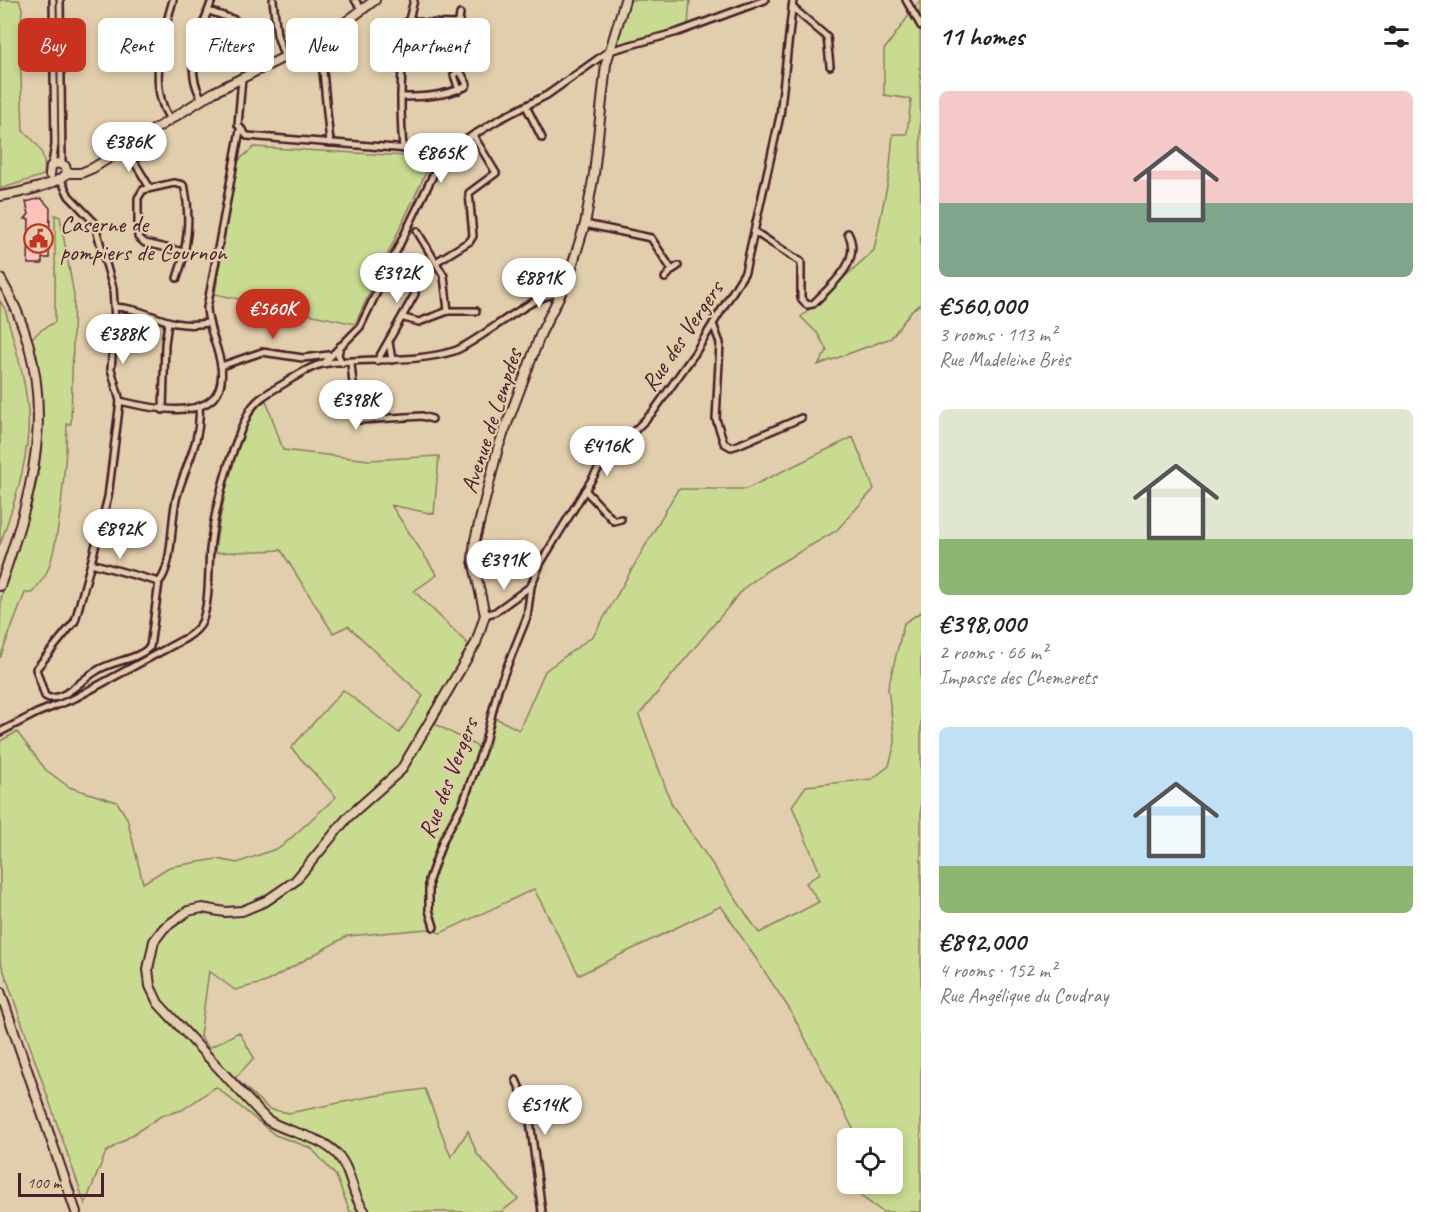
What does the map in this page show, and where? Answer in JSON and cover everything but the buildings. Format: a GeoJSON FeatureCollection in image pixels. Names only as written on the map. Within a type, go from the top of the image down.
{"type":"FeatureCollection","features":[{"type":"Feature","properties":{"kind":"street"},"geometry":{"type":"LineString","coordinates":[[53,0],[55,145],[52,164],[69,196],[94,222],[113,288],[115,307],[111,369],[120,401],[108,497],[75,621],[59,644],[43,657],[36,669],[45,696],[49,698],[69,691],[100,668],[125,661],[150,647],[159,582],[163,577],[167,562],[177,496],[197,440],[199,407]]}},
{"type":"Feature","properties":{"kind":"street"},"geometry":{"type":"LineString","coordinates":[[58,177],[62,163],[60,0]]}},
{"type":"Feature","properties":{"kind":"street"},"geometry":{"type":"LineString","coordinates":[[170,119],[163,105],[159,78],[162,37],[173,0]]}},
{"type":"Feature","properties":{"kind":"street"},"geometry":{"type":"LineString","coordinates":[[202,99],[197,87],[193,61],[198,34],[212,0]]}},
{"type":"Feature","properties":{"kind":"street"},"geometry":{"type":"LineString","coordinates":[[273,0],[277,35],[285,56]]}},
{"type":"Feature","properties":{"kind":"street"},"geometry":{"type":"LineString","coordinates":[[355,0],[362,10]]}},
{"type":"Feature","properties":{"kind":"street"},"geometry":{"type":"LineString","coordinates":[[1,196],[37,187],[58,177],[87,171],[202,99],[327,36],[375,0]]}},
{"type":"Feature","properties":{"kind":"street"},"geometry":{"type":"LineString","coordinates":[[409,18],[414,0]]}},
{"type":"Feature","properties":{"kind":"street","name":"Avenue de Lempdes"},"geometry":{"type":"LineString","coordinates":[[484,615],[474,560],[475,540],[498,448],[533,354],[560,295],[585,224],[594,174],[606,64],[625,0]]}},
{"type":"Feature","properties":{"kind":"street"},"geometry":{"type":"LineString","coordinates":[[0,732],[37,713],[75,698],[196,631],[201,623],[206,601],[210,548],[221,497],[249,411],[267,394],[323,364],[340,344],[360,327],[439,163],[454,147],[559,87],[609,51],[678,32],[765,0]]}},
{"type":"Feature","properties":{"kind":"street","name":"Rue des Vergers"},"geometry":{"type":"LineString","coordinates":[[434,927],[429,910],[429,880],[443,840],[463,803],[485,742],[498,689],[527,616],[531,586],[540,564],[600,465],[653,412],[713,324],[745,272],[780,116],[793,0]]}},
{"type":"Feature","properties":{"kind":"street"},"geometry":{"type":"LineString","coordinates":[[906,0],[921,26]]}},
{"type":"Feature","properties":{"kind":"street"},"geometry":{"type":"LineString","coordinates":[[792,7],[827,37],[830,66]]}},
{"type":"Feature","properties":{"kind":"street"},"geometry":{"type":"LineString","coordinates":[[209,11],[227,18]]}},
{"type":"Feature","properties":{"kind":"street"},"geometry":{"type":"LineString","coordinates":[[459,18],[460,14]]}},
{"type":"Feature","properties":{"kind":"street"},"geometry":{"type":"LineString","coordinates":[[592,63],[606,64]]}},
{"type":"Feature","properties":{"kind":"street"},"geometry":{"type":"LineString","coordinates":[[322,72],[330,143]]}},
{"type":"Feature","properties":{"kind":"street"},"geometry":{"type":"LineString","coordinates":[[402,72],[403,149]]}},
{"type":"Feature","properties":{"kind":"street"},"geometry":{"type":"LineString","coordinates":[[120,401],[138,407],[163,410],[199,407],[219,388],[221,366],[208,323],[209,296],[225,225],[240,130],[238,115],[242,78]]}},
{"type":"Feature","properties":{"kind":"street"},"geometry":{"type":"LineString","coordinates":[[401,97],[431,97],[459,90]]}},
{"type":"Feature","properties":{"kind":"street"},"geometry":{"type":"LineString","coordinates":[[526,106],[542,138]]}},
{"type":"Feature","properties":{"kind":"street"},"geometry":{"type":"LineString","coordinates":[[240,130],[253,138],[420,150],[454,147]]}},
{"type":"Feature","properties":{"kind":"street"},"geometry":{"type":"LineString","coordinates":[[436,262],[471,241],[473,236],[469,193],[496,173],[473,135]]}},
{"type":"Feature","properties":{"kind":"street"},"geometry":{"type":"LineString","coordinates":[[126,148],[150,188]]}},
{"type":"Feature","properties":{"kind":"street"},"geometry":{"type":"LineString","coordinates":[[420,150],[434,155],[439,163]]}},
{"type":"Feature","properties":{"kind":"street"},"geometry":{"type":"LineString","coordinates":[[439,150],[445,156]]}},
{"type":"Feature","properties":{"kind":"street"},"geometry":{"type":"LineString","coordinates":[[52,164],[62,163]]}},
{"type":"Feature","properties":{"kind":"street"},"geometry":{"type":"LineString","coordinates":[[177,278],[184,252],[187,225],[185,189],[183,185],[174,183],[144,190],[138,198],[138,237],[146,243],[184,252]]}},
{"type":"Feature","properties":{"kind":"street"},"geometry":{"type":"LineString","coordinates":[[585,224],[651,238],[672,270]]}},
{"type":"Feature","properties":{"kind":"street"},"geometry":{"type":"LineString","coordinates":[[417,231],[444,276],[448,311]]}},
{"type":"Feature","properties":{"kind":"street"},"geometry":{"type":"LineString","coordinates":[[755,232],[801,262],[801,298],[807,305],[813,304],[849,266],[851,238],[848,233]]}},
{"type":"Feature","properties":{"kind":"street"},"geometry":{"type":"LineString","coordinates":[[377,361],[404,318],[415,294],[415,288],[401,266]]}},
{"type":"Feature","properties":{"kind":"street"},"geometry":{"type":"LineString","coordinates":[[665,278],[678,266]]}},
{"type":"Feature","properties":{"kind":"street"},"geometry":{"type":"LineString","coordinates":[[0,278],[19,316],[30,350],[38,422],[38,449],[30,492],[0,586]]}},
{"type":"Feature","properties":{"kind":"street"},"geometry":{"type":"LineString","coordinates":[[323,364],[392,360],[458,350],[528,306],[551,294],[560,295]]}},
{"type":"Feature","properties":{"kind":"street"},"geometry":{"type":"LineString","coordinates":[[115,307],[131,308],[168,323],[208,323]]}},
{"type":"Feature","properties":{"kind":"street"},"geometry":{"type":"LineString","coordinates":[[404,318],[419,322],[448,311],[476,311]]}},
{"type":"Feature","properties":{"kind":"street"},"geometry":{"type":"LineString","coordinates":[[163,410],[168,323]]}},
{"type":"Feature","properties":{"kind":"street"},"geometry":{"type":"LineString","coordinates":[[713,324],[720,343],[721,371],[716,419],[724,443],[731,447],[738,445],[801,418]]}},
{"type":"Feature","properties":{"kind":"street"},"geometry":{"type":"LineString","coordinates":[[389,342],[392,360]]}},
{"type":"Feature","properties":{"kind":"street"},"geometry":{"type":"LineString","coordinates":[[340,344],[338,355],[342,363]]}},
{"type":"Feature","properties":{"kind":"street"},"geometry":{"type":"LineString","coordinates":[[221,366],[262,352],[303,358],[331,355]]}},
{"type":"Feature","properties":{"kind":"street"},"geometry":{"type":"LineString","coordinates":[[331,355],[332,364]]}},
{"type":"Feature","properties":{"kind":"street"},"geometry":{"type":"LineString","coordinates":[[351,363],[356,416],[360,420],[422,416],[432,419]]}},
{"type":"Feature","properties":{"kind":"street"},"geometry":{"type":"LineString","coordinates":[[585,490],[614,521],[621,519]]}},
{"type":"Feature","properties":{"kind":"street"},"geometry":{"type":"LineString","coordinates":[[91,563],[159,582]]}},
{"type":"Feature","properties":{"kind":"street"},"geometry":{"type":"LineString","coordinates":[[365,1212],[356,1198],[348,1172],[335,1152],[322,1143],[282,1128],[266,1119],[165,1012],[150,986],[148,962],[159,934],[182,915],[202,908],[225,912],[242,911],[278,894],[303,872],[348,817],[401,770],[476,644],[484,615],[495,612],[531,586]]}},
{"type":"Feature","properties":{"kind":"street"},"geometry":{"type":"LineString","coordinates":[[0,991],[76,1212]]}},
{"type":"Feature","properties":{"kind":"street"},"geometry":{"type":"LineString","coordinates":[[516,1080],[528,1106],[542,1212]]}},
{"type":"Feature","properties":{"kind":"green space"},"geometry":{"type":"Polygon","coordinates":[[[0,0],[19,0],[22,8],[22,18],[18,18],[18,72],[21,72],[23,131],[33,140],[43,155],[45,168],[44,175],[0,189],[0,0]]]}},
{"type":"Feature","properties":{"kind":"green space"},"geometry":{"type":"Polygon","coordinates":[[[629,0],[690,0],[688,25],[620,47],[617,43],[629,0]]]}},
{"type":"Feature","properties":{"kind":"green space"},"geometry":{"type":"Polygon","coordinates":[[[920,0],[921,304],[912,310],[891,338],[818,365],[827,351],[818,334],[801,317],[874,250],[889,176],[893,134],[907,134],[911,99],[884,95],[884,50],[920,0]]]}},
{"type":"Feature","properties":{"kind":"green space"},"geometry":{"type":"Polygon","coordinates":[[[254,147],[423,157],[429,166],[355,324],[215,294],[237,162],[254,147]]]}},
{"type":"Feature","properties":{"kind":"green space"},"geometry":{"type":"Polygon","coordinates":[[[55,215],[60,217],[74,295],[71,424],[67,424],[61,501],[51,561],[38,586],[32,593],[25,593],[0,658],[1,599],[31,507],[38,475],[42,416],[39,378],[31,339],[55,322],[55,215]]]}},
{"type":"Feature","properties":{"kind":"green space"},"geometry":{"type":"Polygon","coordinates":[[[0,301],[5,309],[25,386],[28,432],[21,475],[0,545],[0,301]]]}},
{"type":"Feature","properties":{"kind":"green space"},"geometry":{"type":"Polygon","coordinates":[[[266,400],[283,450],[369,460],[439,456],[434,514],[391,505],[437,575],[414,591],[476,652],[435,724],[480,748],[490,715],[519,730],[545,671],[594,635],[678,489],[746,489],[853,437],[874,489],[836,531],[768,570],[744,588],[639,715],[672,805],[759,933],[819,902],[806,883],[820,873],[792,806],[806,786],[872,779],[889,766],[895,743],[888,688],[904,623],[921,612],[921,1212],[883,1212],[858,1194],[903,1194],[903,1128],[853,1128],[790,1010],[721,906],[579,975],[534,889],[441,933],[428,929],[347,936],[266,982],[235,990],[209,971],[200,1036],[209,1048],[239,1032],[254,1058],[235,1078],[269,1109],[289,1113],[374,1096],[425,1089],[451,1157],[468,1131],[477,1154],[518,1199],[501,1212],[350,1212],[336,1176],[311,1148],[275,1135],[216,1087],[182,1110],[161,1116],[106,1152],[85,1204],[0,960],[0,741],[17,732],[46,770],[69,787],[117,802],[127,818],[143,883],[169,867],[217,859],[237,863],[281,847],[336,797],[291,748],[343,690],[399,733],[423,696],[348,626],[333,633],[281,550],[215,553],[220,517],[231,470],[238,447],[256,410],[266,400]]]}},
{"type":"Feature","properties":{"kind":"place","name":"Caserne de pompiers de Cournon"},"geometry":{"type":"Point","coordinates":[39,238]}}]}
